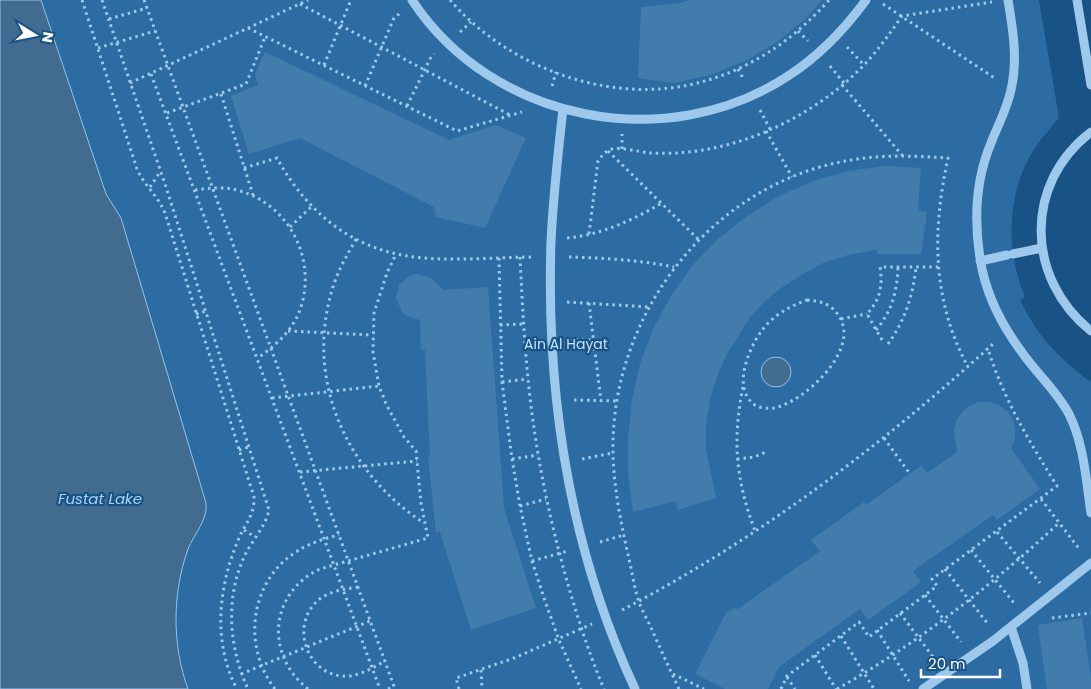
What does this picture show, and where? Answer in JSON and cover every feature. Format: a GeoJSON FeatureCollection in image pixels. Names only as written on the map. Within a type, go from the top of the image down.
{"type":"FeatureCollection","features":[{"type":"Feature","properties":{"kind":"street"},"geometry":{"type":"LineString","coordinates":[[413,1],[448,43],[472,63],[505,85],[548,105],[563,109],[603,117],[650,120],[702,112],[727,105],[770,87],[803,66],[837,36],[866,0]]}},
{"type":"Feature","properties":{"kind":"street"},"geometry":{"type":"LineString","coordinates":[[1008,0],[1015,50],[1014,69],[1006,107],[990,144],[983,167],[976,214],[980,261],[986,285],[1008,331],[1021,352],[1051,386],[1070,415],[1082,451],[1091,513]]}},
{"type":"Feature","properties":{"kind":"street"},"geometry":{"type":"LineString","coordinates":[[1078,0],[1091,85]]}},
{"type":"Feature","properties":{"kind":"street"},"geometry":{"type":"LineString","coordinates":[[563,109],[555,174],[551,240],[551,302],[556,399],[565,463],[583,547],[620,658],[635,689]]}},
{"type":"Feature","properties":{"kind":"street"},"geometry":{"type":"LineString","coordinates":[[1091,132],[1067,154],[1056,172],[1048,190],[1043,210],[1041,231],[1042,248],[1048,271],[1056,290],[1067,308],[1091,331]]}},
{"type":"Feature","properties":{"kind":"street"},"geometry":{"type":"LineString","coordinates":[[980,261],[1042,248]]}},
{"type":"Feature","properties":{"kind":"street"},"geometry":{"type":"LineString","coordinates":[[923,689],[998,637],[1052,596],[1091,563]]}},
{"type":"Feature","properties":{"kind":"street"},"geometry":{"type":"LineString","coordinates":[[1011,627],[1023,663],[1028,689]]}},
{"type":"Feature","properties":{"kind":"path"},"geometry":{"type":"LineString","coordinates":[[82,0],[137,169],[140,176],[158,199],[165,213],[254,502],[253,513],[238,540],[229,562],[223,586],[222,635],[226,660],[237,689]]}},
{"type":"Feature","properties":{"kind":"path"},"geometry":{"type":"LineString","coordinates":[[102,0],[270,510],[244,559],[236,581],[232,604],[231,628],[235,652],[241,674],[248,689]]}},
{"type":"Feature","properties":{"kind":"path"},"geometry":{"type":"LineString","coordinates":[[144,0],[395,688],[388,689]]}},
{"type":"Feature","properties":{"kind":"path"},"geometry":{"type":"LineString","coordinates":[[130,83],[308,0]]}},
{"type":"Feature","properties":{"kind":"path"},"geometry":{"type":"LineString","coordinates":[[324,66],[351,0]]}},
{"type":"Feature","properties":{"kind":"path"},"geometry":{"type":"LineString","coordinates":[[450,0],[470,22],[510,52],[578,80],[654,89],[689,85],[731,72],[766,54],[798,31],[829,0]]}},
{"type":"Feature","properties":{"kind":"path"},"geometry":{"type":"LineString","coordinates":[[878,0],[1011,89]]}},
{"type":"Feature","properties":{"kind":"path"},"geometry":{"type":"LineString","coordinates":[[365,86],[394,18],[413,1]]}},
{"type":"Feature","properties":{"kind":"path"},"geometry":{"type":"LineString","coordinates":[[300,4],[511,115]]}},
{"type":"Feature","properties":{"kind":"path"},"geometry":{"type":"LineString","coordinates":[[109,19],[147,8]]}},
{"type":"Feature","properties":{"kind":"path"},"geometry":{"type":"LineString","coordinates":[[407,106],[431,57],[470,22]]}},
{"type":"Feature","properties":{"kind":"path"},"geometry":{"type":"LineString","coordinates":[[248,28],[457,131],[548,105],[556,72]]}},
{"type":"Feature","properties":{"kind":"path"},"geometry":{"type":"LineString","coordinates":[[98,48],[155,31]]}},
{"type":"Feature","properties":{"kind":"path"},"geometry":{"type":"LineString","coordinates":[[167,113],[246,84],[265,37]]}},
{"type":"Feature","properties":{"kind":"path"},"geometry":{"type":"LineString","coordinates":[[152,74],[380,689]]}},
{"type":"Feature","properties":{"kind":"path"},"geometry":{"type":"LineString","coordinates":[[842,86],[902,155]]}},
{"type":"Feature","properties":{"kind":"path"},"geometry":{"type":"LineString","coordinates":[[221,94],[253,196]]}},
{"type":"Feature","properties":{"kind":"path"},"geometry":{"type":"LineString","coordinates":[[766,131],[792,177]]}},
{"type":"Feature","properties":{"kind":"path"},"geometry":{"type":"LineString","coordinates":[[608,151],[699,240]]}},
{"type":"Feature","properties":{"kind":"path"},"geometry":{"type":"LineString","coordinates":[[679,689],[639,601],[617,499],[614,469],[616,402],[623,369],[634,337],[649,307],[674,267],[699,240],[732,211],[759,193],[792,177],[819,167],[883,155],[948,158],[938,216],[938,267],[947,316],[958,349],[968,367]]}},
{"type":"Feature","properties":{"kind":"path"},"geometry":{"type":"LineString","coordinates":[[244,168],[278,158],[287,176],[311,207],[332,225],[369,245],[396,254],[427,258],[551,257],[618,259],[674,267]]}},
{"type":"Feature","properties":{"kind":"path"},"geometry":{"type":"LineString","coordinates":[[150,187],[160,172]]}},
{"type":"Feature","properties":{"kind":"path"},"geometry":{"type":"LineString","coordinates":[[195,190],[212,188],[240,191],[274,208],[290,227],[303,256],[305,287],[296,317],[288,331],[271,349],[258,358]]}},
{"type":"Feature","properties":{"kind":"path"},"geometry":{"type":"LineString","coordinates":[[551,240],[598,232],[642,215],[662,203]]}},
{"type":"Feature","properties":{"kind":"path"},"geometry":{"type":"LineString","coordinates":[[290,227],[311,207]]}},
{"type":"Feature","properties":{"kind":"path"},"geometry":{"type":"LineString","coordinates":[[356,239],[343,261],[334,284],[328,308],[325,332],[325,360],[329,391],[337,418],[348,443],[362,466],[389,497],[405,511],[425,524]]}},
{"type":"Feature","properties":{"kind":"path"},"geometry":{"type":"LineString","coordinates":[[308,689],[289,670],[279,642],[278,627],[281,612],[287,598],[296,586],[307,576],[335,565],[428,538],[416,451],[404,437],[394,420],[379,386],[373,352],[374,313],[386,273],[396,254]]}},
{"type":"Feature","properties":{"kind":"path"},"geometry":{"type":"LineString","coordinates":[[500,258],[502,382],[520,506],[532,561],[559,640],[581,689]]}},
{"type":"Feature","properties":{"kind":"path"},"geometry":{"type":"LineString","coordinates":[[841,319],[867,314],[875,305],[882,286],[880,267],[938,267]]}},
{"type":"Feature","properties":{"kind":"path"},"geometry":{"type":"LineString","coordinates":[[876,330],[884,319],[896,294],[898,267]]}},
{"type":"Feature","properties":{"kind":"path"},"geometry":{"type":"LineString","coordinates":[[888,344],[896,333],[908,308],[916,267]]}},
{"type":"Feature","properties":{"kind":"path"},"geometry":{"type":"LineString","coordinates":[[743,387],[746,396],[760,408],[773,408],[788,403],[805,393],[820,379],[841,349],[844,329],[841,319],[835,310],[817,300],[807,300],[784,310],[763,328],[748,354],[737,423],[737,459],[740,484],[746,508],[755,531]]}},
{"type":"Feature","properties":{"kind":"path"},"geometry":{"type":"LineString","coordinates":[[551,302],[649,307]]}},
{"type":"Feature","properties":{"kind":"path"},"geometry":{"type":"LineString","coordinates":[[589,303],[601,401]]}},
{"type":"Feature","properties":{"kind":"path"},"geometry":{"type":"LineString","coordinates":[[196,314],[206,311]]}},
{"type":"Feature","properties":{"kind":"path"},"geometry":{"type":"LineString","coordinates":[[867,314],[882,340]]}},
{"type":"Feature","properties":{"kind":"path"},"geometry":{"type":"LineString","coordinates":[[500,326],[524,324]]}},
{"type":"Feature","properties":{"kind":"path"},"geometry":{"type":"LineString","coordinates":[[288,331],[372,335]]}},
{"type":"Feature","properties":{"kind":"path"},"geometry":{"type":"LineString","coordinates":[[459,689],[456,678],[559,640],[606,618],[639,601],[755,531],[884,438],[1008,331]]}},
{"type":"Feature","properties":{"kind":"path"},"geometry":{"type":"LineString","coordinates":[[781,689],[787,676],[859,622],[869,636],[878,630],[937,586],[932,579],[1056,486],[1012,410],[999,382],[988,349]]}},
{"type":"Feature","properties":{"kind":"path"},"geometry":{"type":"LineString","coordinates":[[502,382],[528,379]]}},
{"type":"Feature","properties":{"kind":"path"},"geometry":{"type":"LineString","coordinates":[[272,398],[379,386]]}},
{"type":"Feature","properties":{"kind":"path"},"geometry":{"type":"LineString","coordinates":[[884,438],[910,474]]}},
{"type":"Feature","properties":{"kind":"path"},"geometry":{"type":"LineString","coordinates":[[239,450],[250,447]]}},
{"type":"Feature","properties":{"kind":"path"},"geometry":{"type":"LineString","coordinates":[[737,459],[754,457],[766,452]]}},
{"type":"Feature","properties":{"kind":"path"},"geometry":{"type":"LineString","coordinates":[[512,459],[538,455]]}},
{"type":"Feature","properties":{"kind":"path"},"geometry":{"type":"LineString","coordinates":[[300,472],[417,461]]}},
{"type":"Feature","properties":{"kind":"path"},"geometry":{"type":"LineString","coordinates":[[520,506],[546,499]]}},
{"type":"Feature","properties":{"kind":"path"},"geometry":{"type":"LineString","coordinates":[[1040,499],[1091,563]]}},
{"type":"Feature","properties":{"kind":"path"},"geometry":{"type":"LineString","coordinates":[[815,655],[836,689],[864,674],[919,638],[970,600],[1020,559],[1059,523]]}},
{"type":"Feature","properties":{"kind":"path"},"geometry":{"type":"LineString","coordinates":[[244,530],[255,537]]}},
{"type":"Feature","properties":{"kind":"path"},"geometry":{"type":"LineString","coordinates":[[997,532],[1052,596]]}},
{"type":"Feature","properties":{"kind":"path"},"geometry":{"type":"LineString","coordinates":[[275,689],[261,666],[256,649],[254,623],[260,596],[278,566],[292,554],[308,545],[338,535]]}},
{"type":"Feature","properties":{"kind":"path"},"geometry":{"type":"LineString","coordinates":[[945,569],[998,637]]}},
{"type":"Feature","properties":{"kind":"path"},"geometry":{"type":"LineString","coordinates":[[358,587],[332,592],[322,597],[313,605],[307,614],[304,625],[303,636],[306,648],[318,666],[339,676],[350,676],[373,668],[385,661]]}},
{"type":"Feature","properties":{"kind":"path"},"geometry":{"type":"LineString","coordinates":[[925,595],[971,656]]}},
{"type":"Feature","properties":{"kind":"path"},"geometry":{"type":"LineString","coordinates":[[900,613],[946,674]]}},
{"type":"Feature","properties":{"kind":"path"},"geometry":{"type":"LineString","coordinates":[[241,674],[370,621]]}},
{"type":"Feature","properties":{"kind":"path"},"geometry":{"type":"LineString","coordinates":[[878,630],[910,683]]}},
{"type":"Feature","properties":{"kind":"path"},"geometry":{"type":"LineString","coordinates":[[841,636],[874,689]]}},
{"type":"Feature","properties":{"kind":"path"},"geometry":{"type":"LineString","coordinates":[[481,670],[482,689]]}},
{"type":"Feature","properties":{"kind":"path"},"geometry":{"type":"LineString","coordinates":[[672,673],[704,689]]}},
{"type":"Feature","properties":{"kind":"path"},"geometry":{"type":"LineString","coordinates":[[787,676],[795,689]]}},
{"type":"Feature","properties":{"kind":"green space","name":"Ain Al Hayat"},"geometry":{"type":"Polygon","coordinates":[[[41,0],[1039,0],[1059,118],[1036,147],[1021,174],[1013,209],[1012,245],[1019,280],[1025,297],[1020,300],[1033,324],[1056,352],[1091,382],[1091,689],[188,689],[178,648],[176,603],[184,559],[192,540],[203,522],[121,218],[106,194],[41,0]]]}},
{"type":"Feature","properties":{"kind":"water","name":"Fustat Lake"},"geometry":{"type":"Polygon","coordinates":[[[0,0],[41,0],[106,194],[121,218],[206,503],[203,521],[188,549],[179,584],[177,601],[176,619],[179,655],[188,689],[0,689],[0,0]]]}},
{"type":"Feature","properties":{"kind":"water"},"geometry":{"type":"Polygon","coordinates":[[[776,357],[787,361],[791,372],[787,383],[776,387],[765,383],[761,372],[765,361],[776,357]]]}},
{"type":"Feature","properties":{"kind":"building"},"geometry":{"type":"Polygon","coordinates":[[[689,0],[822,0],[805,19],[777,42],[745,61],[710,75],[674,83],[638,78],[641,7],[681,3],[689,0]]]}},
{"type":"Feature","properties":{"kind":"building"},"geometry":{"type":"Polygon","coordinates":[[[265,52],[449,140],[496,125],[526,138],[485,228],[436,217],[434,207],[300,138],[249,154],[231,96],[258,85],[255,74],[265,52]]]}},
{"type":"Feature","properties":{"kind":"building"},"geometry":{"type":"Polygon","coordinates":[[[885,166],[921,168],[918,211],[927,212],[921,254],[877,254],[877,250],[848,255],[823,263],[784,286],[766,300],[750,317],[727,354],[710,399],[706,425],[706,450],[716,498],[678,510],[676,501],[633,512],[628,473],[628,437],[632,400],[640,364],[653,329],[671,296],[692,266],[718,239],[747,216],[779,196],[813,181],[848,171],[885,166]]]}},
{"type":"Feature","properties":{"kind":"building"},"geometry":{"type":"Polygon","coordinates":[[[417,274],[431,278],[443,290],[488,287],[504,508],[536,608],[471,630],[440,532],[436,533],[428,457],[430,457],[425,350],[421,350],[420,320],[403,313],[396,299],[399,285],[410,275],[417,274]]]}},
{"type":"Feature","properties":{"kind":"building"},"geometry":{"type":"Polygon","coordinates":[[[979,402],[989,402],[998,405],[1007,411],[1013,419],[1015,439],[1011,448],[1040,489],[997,520],[993,515],[913,571],[921,582],[868,620],[860,609],[779,667],[768,689],[725,689],[695,674],[726,613],[734,608],[738,609],[820,551],[811,540],[864,502],[866,505],[922,465],[927,473],[957,452],[954,431],[956,421],[969,406],[979,402]]]}},
{"type":"Feature","properties":{"kind":"building"},"geometry":{"type":"Polygon","coordinates":[[[1082,618],[1091,689],[1047,689],[1038,625],[1082,618]]]}}]}
